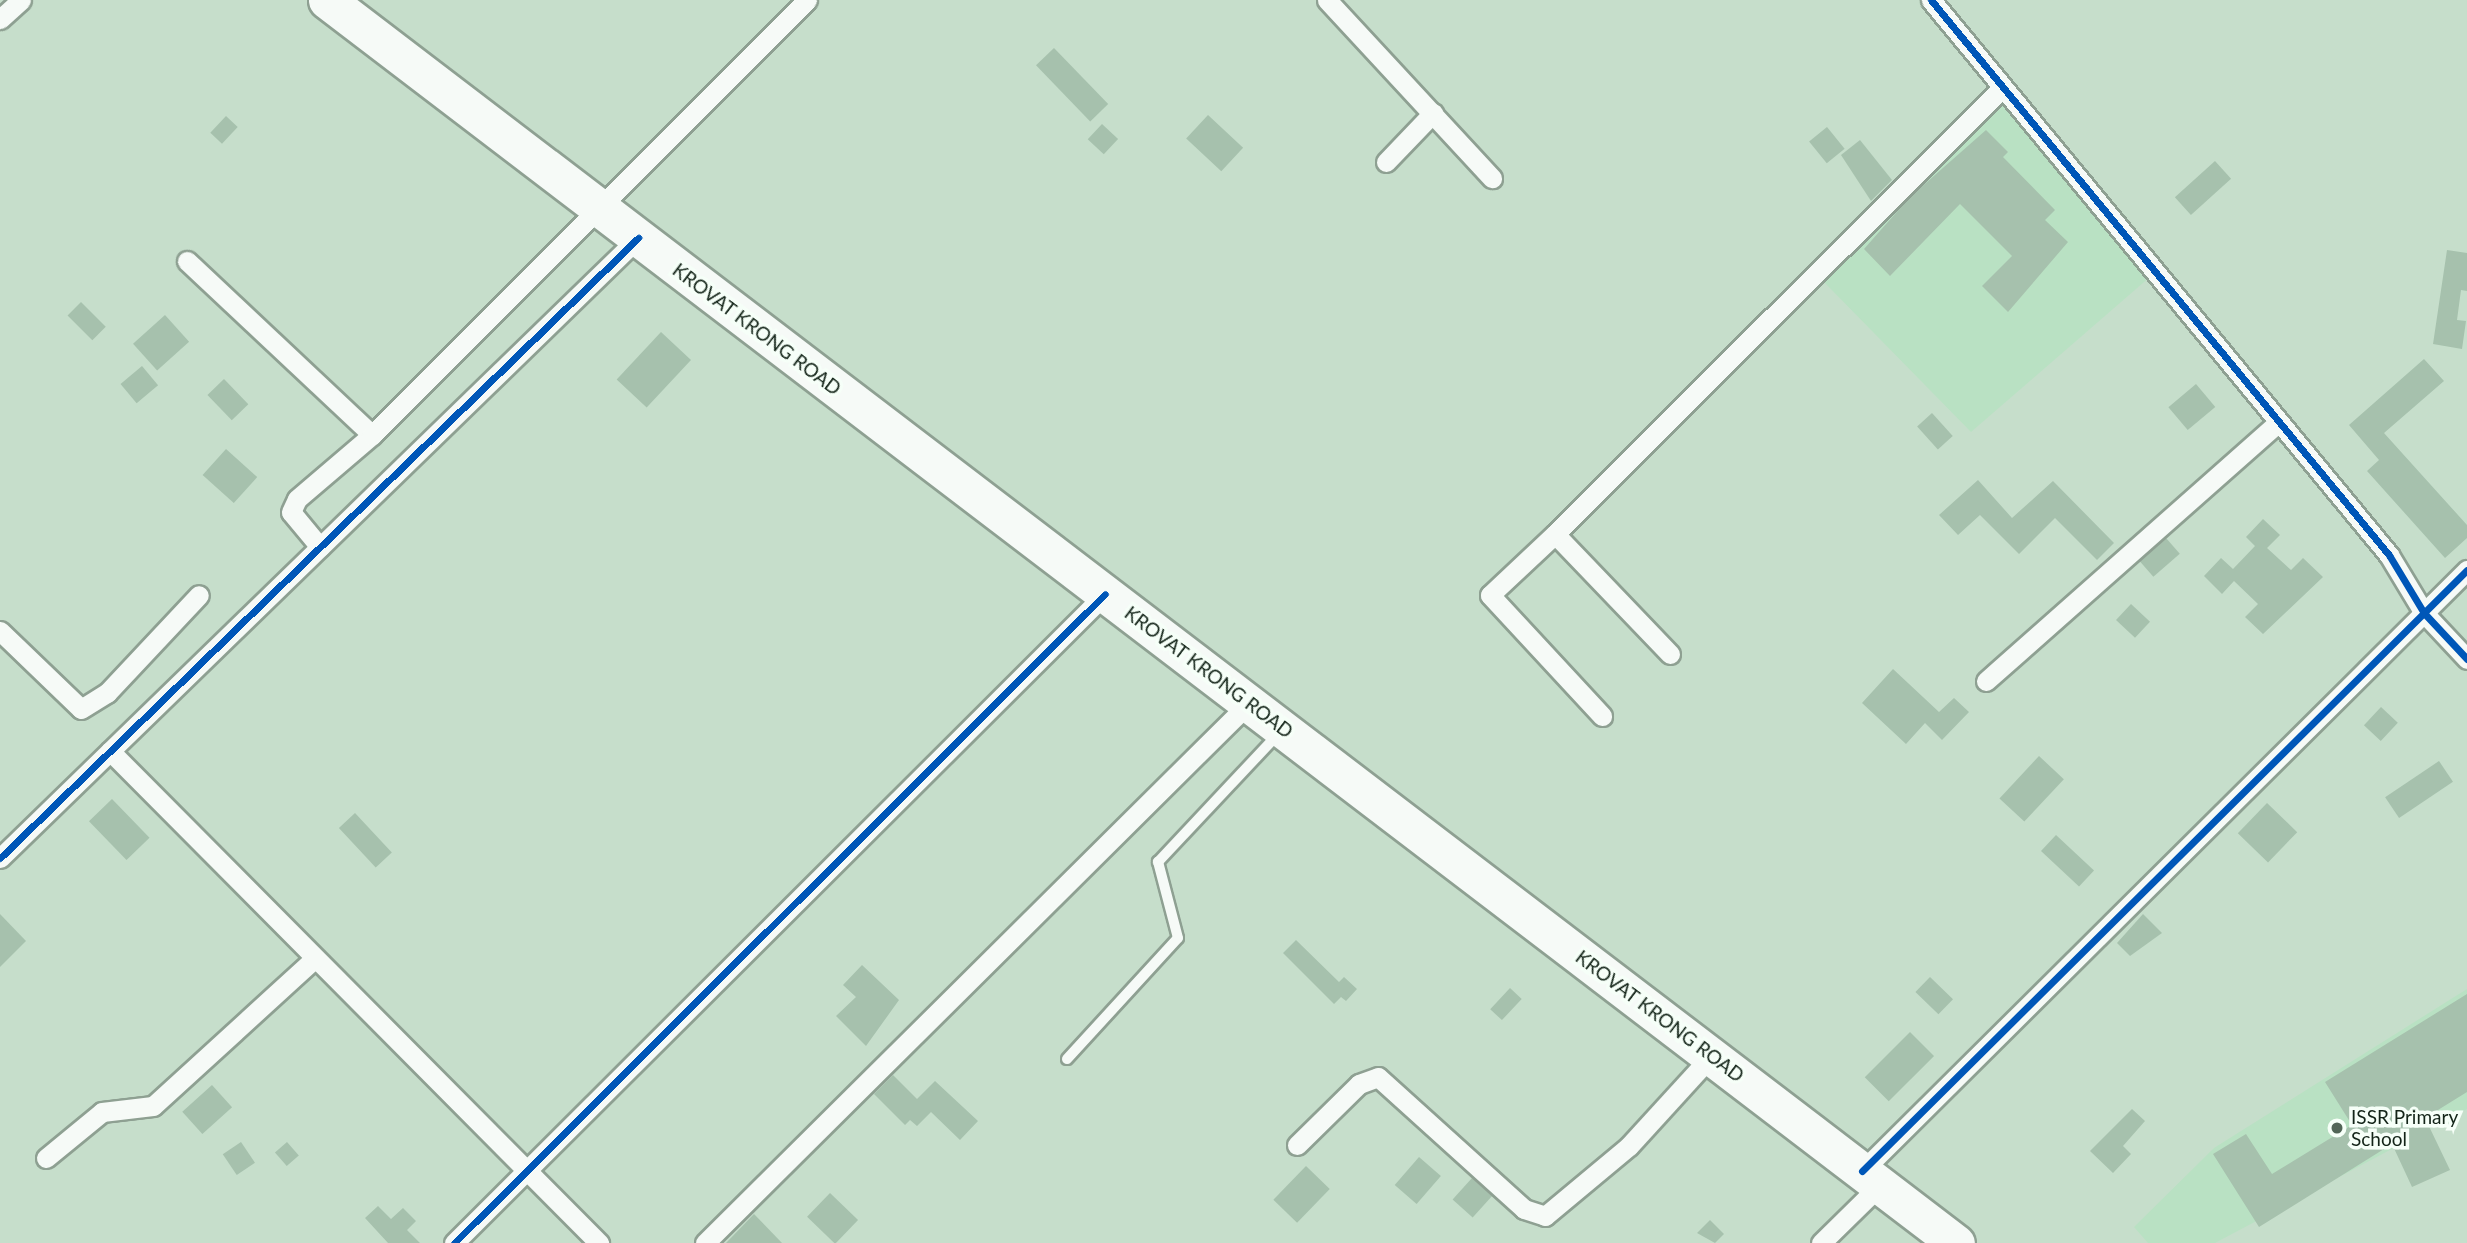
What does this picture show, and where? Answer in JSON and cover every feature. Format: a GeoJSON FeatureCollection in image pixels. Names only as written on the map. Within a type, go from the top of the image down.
{"type":"FeatureCollection","features":[{"type":"Feature","properties":{"kind":"highway","name":"KROVAT KRONG ROAD"},"geometry":{"type":"LineString","coordinates":[[327,0],[1956,1243]]}},
{"type":"Feature","properties":{"kind":"street"},"geometry":{"type":"LineString","coordinates":[[0,19],[21,0]]}},
{"type":"Feature","properties":{"kind":"street"},"geometry":{"type":"LineString","coordinates":[[320,547],[291,512],[601,210],[807,0]]}},
{"type":"Feature","properties":{"kind":"street"},"geometry":{"type":"LineString","coordinates":[[1326,0],[1492,178]]}},
{"type":"Feature","properties":{"kind":"street"},"geometry":{"type":"LineString","coordinates":[[1931,0],[2389,555],[2424,613],[2467,659]]}},
{"type":"Feature","properties":{"kind":"street"},"geometry":{"type":"LineString","coordinates":[[1602,716],[1490,595],[1555,534],[2002,88]]}},
{"type":"Feature","properties":{"kind":"street"},"geometry":{"type":"LineString","coordinates":[[1386,162],[1433,113]]}},
{"type":"Feature","properties":{"kind":"street"},"geometry":{"type":"LineString","coordinates":[[0,858],[639,238]]}},
{"type":"Feature","properties":{"kind":"street"},"geometry":{"type":"LineString","coordinates":[[187,261],[372,435]]}},
{"type":"Feature","properties":{"kind":"street"},"geometry":{"type":"LineString","coordinates":[[1986,681],[2279,422]]}},
{"type":"Feature","properties":{"kind":"street"},"geometry":{"type":"LineString","coordinates":[[1555,534],[1670,654]]}},
{"type":"Feature","properties":{"kind":"street"},"geometry":{"type":"LineString","coordinates":[[1821,1243],[1872,1177],[2467,570]]}},
{"type":"Feature","properties":{"kind":"street"},"geometry":{"type":"LineString","coordinates":[[454,1243],[523,1170],[1105,594]]}},
{"type":"Feature","properties":{"kind":"street"},"geometry":{"type":"LineString","coordinates":[[0,631],[81,709],[107,692],[199,595]]}},
{"type":"Feature","properties":{"kind":"street"},"geometry":{"type":"LineString","coordinates":[[705,1243],[1249,703]]}},
{"type":"Feature","properties":{"kind":"street"},"geometry":{"type":"LineString","coordinates":[[110,751],[313,960],[598,1243]]}},
{"type":"Feature","properties":{"kind":"street"},"geometry":{"type":"LineString","coordinates":[[46,1158],[102,1112],[153,1106],[313,960]]}},
{"type":"Feature","properties":{"kind":"street"},"geometry":{"type":"LineString","coordinates":[[1297,1145],[1359,1084],[1378,1077],[1524,1209],[1545,1216],[1629,1146],[1712,1055]]}},
{"type":"Feature","properties":{"kind":"lane"},"geometry":{"type":"LineString","coordinates":[[1066,1059],[1178,938],[1158,862],[1283,729]]}},
{"type":"Feature","properties":{"kind":"shaded area"},"geometry":{"type":"Polygon","coordinates":[[[2006,100],[2151,276],[1971,432],[1823,281],[2006,100]]]}},
{"type":"Feature","properties":{"kind":"shaded area","name":"ISSR Primary School"},"geometry":{"type":"Polygon","coordinates":[[[2467,989],[2467,1109],[2215,1243],[2148,1243],[2134,1227],[2214,1148],[2467,989]]]}},
{"type":"Feature","properties":{"kind":"building"},"geometry":{"type":"Polygon","coordinates":[[[1054,48],[1108,104],[1090,121],[1036,65],[1054,48]]]}},
{"type":"Feature","properties":{"kind":"building"},"geometry":{"type":"Polygon","coordinates":[[[1208,115],[1243,148],[1221,171],[1186,138],[1208,115]]]}},
{"type":"Feature","properties":{"kind":"building"},"geometry":{"type":"Polygon","coordinates":[[[226,116],[238,127],[222,144],[210,133],[226,116]]]}},
{"type":"Feature","properties":{"kind":"building"},"geometry":{"type":"Polygon","coordinates":[[[1102,124],[1118,139],[1104,154],[1088,139],[1102,124]]]}},
{"type":"Feature","properties":{"kind":"building"},"geometry":{"type":"Polygon","coordinates":[[[1827,127],[1845,149],[1827,163],[1809,141],[1827,127]]]}},
{"type":"Feature","properties":{"kind":"building"},"geometry":{"type":"Polygon","coordinates":[[[1986,130],[2008,152],[2003,157],[2055,210],[2045,220],[2068,242],[2008,312],[1982,286],[2012,256],[1960,204],[1890,276],[1864,249],[1910,197],[1986,130]]]}},
{"type":"Feature","properties":{"kind":"building"},"geometry":{"type":"Polygon","coordinates":[[[1860,140],[1892,180],[1871,201],[1841,155],[1860,140]]]}},
{"type":"Feature","properties":{"kind":"building"},"geometry":{"type":"Polygon","coordinates":[[[2215,161],[2231,179],[2191,215],[2175,197],[2215,161]]]}},
{"type":"Feature","properties":{"kind":"building"},"geometry":{"type":"Polygon","coordinates":[[[2447,250],[2467,253],[2467,291],[2461,290],[2457,320],[2466,321],[2462,349],[2433,344],[2447,250]]]}},
{"type":"Feature","properties":{"kind":"building"},"geometry":{"type":"Polygon","coordinates":[[[81,302],[106,327],[92,340],[68,315],[81,302]]]}},
{"type":"Feature","properties":{"kind":"building"},"geometry":{"type":"Polygon","coordinates":[[[165,315],[189,342],[157,371],[133,344],[165,315]]]}},
{"type":"Feature","properties":{"kind":"building"},"geometry":{"type":"Polygon","coordinates":[[[661,332],[691,360],[647,407],[617,380],[661,332]]]}},
{"type":"Feature","properties":{"kind":"building"},"geometry":{"type":"Polygon","coordinates":[[[2424,359],[2444,381],[2384,433],[2467,525],[2467,538],[2445,558],[2367,471],[2379,460],[2349,425],[2424,359]]]}},
{"type":"Feature","properties":{"kind":"building"},"geometry":{"type":"Polygon","coordinates":[[[142,366],[158,385],[137,403],[121,384],[142,366]]]}},
{"type":"Feature","properties":{"kind":"building"},"geometry":{"type":"Polygon","coordinates":[[[224,379],[248,404],[232,420],[207,395],[224,379]]]}},
{"type":"Feature","properties":{"kind":"building"},"geometry":{"type":"Polygon","coordinates":[[[2196,384],[2215,407],[2188,430],[2168,407],[2196,384]]]}},
{"type":"Feature","properties":{"kind":"building"},"geometry":{"type":"Polygon","coordinates":[[[1932,413],[1953,436],[1938,449],[1917,426],[1932,413]]]}},
{"type":"Feature","properties":{"kind":"building"},"geometry":{"type":"Polygon","coordinates":[[[226,449],[257,477],[234,503],[203,475],[226,449]]]}},
{"type":"Feature","properties":{"kind":"building"},"geometry":{"type":"Polygon","coordinates":[[[1978,480],[2012,518],[2053,481],[2114,543],[2097,560],[2055,518],[2019,554],[1980,515],[1958,535],[1939,515],[1978,480]]]}},
{"type":"Feature","properties":{"kind":"building"},"geometry":{"type":"Polygon","coordinates":[[[2263,519],[2280,535],[2267,548],[2291,570],[2303,558],[2323,577],[2263,634],[2245,617],[2258,604],[2234,581],[2222,594],[2204,576],[2221,558],[2233,569],[2255,546],[2246,537],[2263,519]]]}},
{"type":"Feature","properties":{"kind":"building"},"geometry":{"type":"Polygon","coordinates":[[[2166,538],[2180,554],[2153,577],[2140,561],[2166,538]]]}},
{"type":"Feature","properties":{"kind":"building"},"geometry":{"type":"Polygon","coordinates":[[[2131,604],[2150,622],[2135,638],[2116,620],[2131,604]]]}},
{"type":"Feature","properties":{"kind":"building"},"geometry":{"type":"Polygon","coordinates":[[[1893,669],[1939,712],[1954,698],[1969,712],[1942,740],[1925,723],[1906,744],[1862,703],[1893,669]]]}},
{"type":"Feature","properties":{"kind":"building"},"geometry":{"type":"Polygon","coordinates":[[[2381,707],[2398,723],[2381,741],[2364,725],[2381,707]]]}},
{"type":"Feature","properties":{"kind":"building"},"geometry":{"type":"Polygon","coordinates":[[[2039,756],[2064,779],[2024,822],[1999,798],[2039,756]]]}},
{"type":"Feature","properties":{"kind":"building"},"geometry":{"type":"Polygon","coordinates":[[[2439,761],[2453,782],[2399,818],[2385,797],[2439,761]]]}},
{"type":"Feature","properties":{"kind":"building"},"geometry":{"type":"Polygon","coordinates":[[[112,799],[150,838],[126,860],[89,821],[112,799]]]}},
{"type":"Feature","properties":{"kind":"building"},"geometry":{"type":"Polygon","coordinates":[[[2267,803],[2297,832],[2268,862],[2238,833],[2267,803]]]}},
{"type":"Feature","properties":{"kind":"building"},"geometry":{"type":"Polygon","coordinates":[[[355,813],[392,852],[376,867],[339,828],[355,813]]]}},
{"type":"Feature","properties":{"kind":"building"},"geometry":{"type":"Polygon","coordinates":[[[2056,835],[2094,870],[2079,887],[2041,851],[2056,835]]]}},
{"type":"Feature","properties":{"kind":"building"},"geometry":{"type":"Polygon","coordinates":[[[0,914],[26,941],[0,967],[0,914]]]}},
{"type":"Feature","properties":{"kind":"building"},"geometry":{"type":"Polygon","coordinates":[[[2143,914],[2162,933],[2130,956],[2117,943],[2143,914]]]}},
{"type":"Feature","properties":{"kind":"building"},"geometry":{"type":"Polygon","coordinates":[[[1296,940],[1339,982],[1344,977],[1357,989],[1346,1001],[1341,997],[1334,1004],[1283,953],[1296,940]]]}},
{"type":"Feature","properties":{"kind":"building"},"geometry":{"type":"Polygon","coordinates":[[[862,965],[899,1000],[866,1046],[836,1016],[856,997],[843,985],[862,965]]]}},
{"type":"Feature","properties":{"kind":"building"},"geometry":{"type":"Polygon","coordinates":[[[1930,977],[1953,999],[1938,1014],[1915,992],[1930,977]]]}},
{"type":"Feature","properties":{"kind":"building"},"geometry":{"type":"Polygon","coordinates":[[[1510,988],[1522,999],[1502,1020],[1490,1009],[1510,988]]]}},
{"type":"Feature","properties":{"kind":"building"},"geometry":{"type":"Polygon","coordinates":[[[2467,994],[2467,1092],[2425,1118],[2450,1170],[2412,1187],[2392,1144],[2259,1227],[2213,1154],[2246,1134],[2272,1174],[2352,1125],[2325,1082],[2467,994]]]}},
{"type":"Feature","properties":{"kind":"building"},"geometry":{"type":"Polygon","coordinates":[[[1910,1032],[1934,1056],[1889,1101],[1865,1077],[1910,1032]]]}},
{"type":"Feature","properties":{"kind":"building"},"geometry":{"type":"Polygon","coordinates":[[[893,1075],[917,1099],[935,1081],[978,1121],[960,1140],[931,1112],[917,1126],[910,1120],[905,1125],[874,1094],[893,1075]]]}},
{"type":"Feature","properties":{"kind":"building"},"geometry":{"type":"Polygon","coordinates":[[[212,1085],[232,1107],[202,1134],[182,1112],[212,1085]]]}},
{"type":"Feature","properties":{"kind":"building"},"geometry":{"type":"Polygon","coordinates":[[[2132,1109],[2145,1121],[2123,1146],[2131,1154],[2113,1173],[2090,1151],[2132,1109]]]}},
{"type":"Feature","properties":{"kind":"building"},"geometry":{"type":"Polygon","coordinates":[[[241,1142],[255,1163],[237,1175],[223,1154],[241,1142]]]}},
{"type":"Feature","properties":{"kind":"building"},"geometry":{"type":"Polygon","coordinates":[[[287,1142],[299,1156],[287,1166],[275,1152],[287,1142]]]}},
{"type":"Feature","properties":{"kind":"building"},"geometry":{"type":"Polygon","coordinates":[[[1419,1157],[1441,1176],[1417,1204],[1395,1185],[1419,1157]]]}},
{"type":"Feature","properties":{"kind":"building"},"geometry":{"type":"Polygon","coordinates":[[[1306,1166],[1330,1189],[1297,1223],[1273,1200],[1306,1166]]]}},
{"type":"Feature","properties":{"kind":"building"},"geometry":{"type":"Polygon","coordinates":[[[1472,1178],[1492,1196],[1473,1218],[1453,1200],[1472,1178]]]}},
{"type":"Feature","properties":{"kind":"building"},"geometry":{"type":"Polygon","coordinates":[[[830,1193],[858,1220],[834,1243],[807,1217],[830,1193]]]}},
{"type":"Feature","properties":{"kind":"building"},"geometry":{"type":"Polygon","coordinates":[[[378,1206],[391,1219],[403,1208],[416,1221],[407,1230],[420,1243],[388,1243],[365,1218],[378,1206]]]}},
{"type":"Feature","properties":{"kind":"building"},"geometry":{"type":"Polygon","coordinates":[[[754,1214],[782,1243],[726,1243],[754,1214]]]}},
{"type":"Feature","properties":{"kind":"building"},"geometry":{"type":"Polygon","coordinates":[[[1710,1220],[1724,1234],[1715,1243],[1697,1233],[1710,1220]]]}},
{"type":"Feature","properties":{"kind":"cycle path"},"geometry":{"type":"LineString","coordinates":[[1931,0],[2389,555],[2424,613],[2467,659]]}},
{"type":"Feature","properties":{"kind":"cycle path"},"geometry":{"type":"LineString","coordinates":[[0,858],[638,238]]}},
{"type":"Feature","properties":{"kind":"cycle path"},"geometry":{"type":"LineString","coordinates":[[1862,1171],[2467,570]]}},
{"type":"Feature","properties":{"kind":"cycle path"},"geometry":{"type":"LineString","coordinates":[[454,1243],[1105,594]]}},
{"type":"Feature","properties":{"kind":"place","name":"ISSR Primary School"},"geometry":{"type":"Point","coordinates":[2337,1128]}}]}
